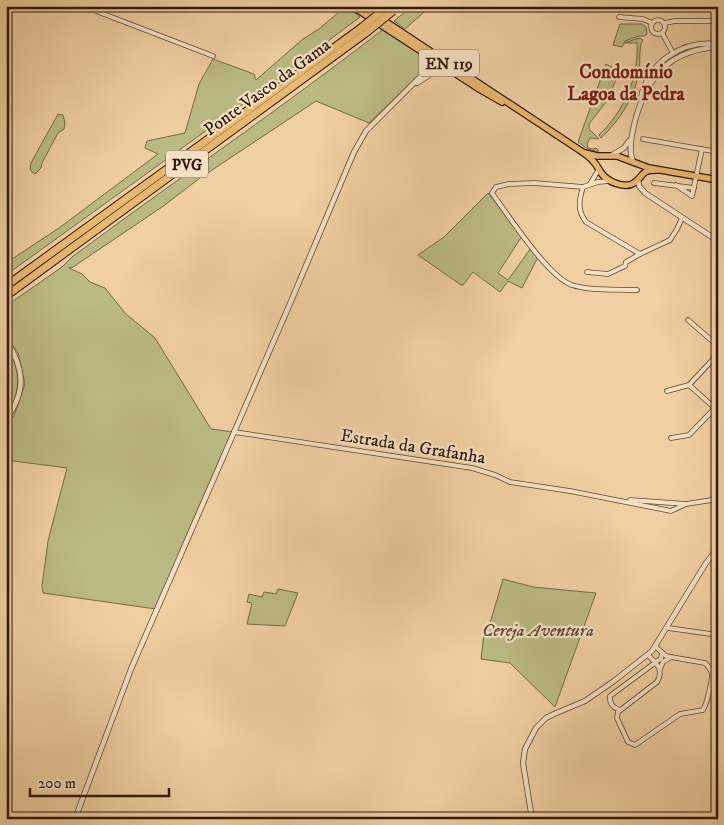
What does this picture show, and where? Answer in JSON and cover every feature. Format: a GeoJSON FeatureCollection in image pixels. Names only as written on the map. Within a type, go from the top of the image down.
{"type":"FeatureCollection","features":[{"type":"Feature","properties":{"kind":"highway","name":"Ponte Vasco da Gama"},"geometry":{"type":"LineString","coordinates":[[6,296],[392,8]]}},
{"type":"Feature","properties":{"kind":"highway","name":"Ponte Vasco da Gama"},"geometry":{"type":"LineString","coordinates":[[6,286],[364,30]]}},
{"type":"Feature","properties":{"kind":"main road","name":"EN 119"},"geometry":{"type":"LineString","coordinates":[[352,6],[485,93],[535,120]]}},
{"type":"Feature","properties":{"kind":"main road","name":"EN 119"},"geometry":{"type":"LineString","coordinates":[[362,6],[581,151],[599,169]]}},
{"type":"Feature","properties":{"kind":"main road","name":"EN 119"},"geometry":{"type":"LineString","coordinates":[[581,151],[592,155],[605,156]]}},
{"type":"Feature","properties":{"kind":"main road"},"geometry":{"type":"LineString","coordinates":[[657,170],[649,170],[629,185],[611,181],[599,169],[600,161],[605,156],[612,155],[626,158],[634,163],[657,170],[718,180]]}},
{"type":"Feature","properties":{"kind":"main road"},"geometry":{"type":"LineString","coordinates":[[634,163],[639,170],[639,177]]}},
{"type":"Feature","properties":{"kind":"street"},"geometry":{"type":"LineString","coordinates":[[83,6],[213,56]]}},
{"type":"Feature","properties":{"kind":"street"},"geometry":{"type":"LineString","coordinates":[[619,17],[643,19],[652,22],[660,19],[665,24]]}},
{"type":"Feature","properties":{"kind":"street"},"geometry":{"type":"LineString","coordinates":[[665,24],[675,21],[718,21]]}},
{"type":"Feature","properties":{"kind":"street"},"geometry":{"type":"LineString","coordinates":[[652,22],[650,27],[652,32],[662,33]]}},
{"type":"Feature","properties":{"kind":"street"},"geometry":{"type":"LineString","coordinates":[[662,33],[665,29],[665,24]]}},
{"type":"Feature","properties":{"kind":"street"},"geometry":{"type":"LineString","coordinates":[[662,33],[673,53]]}},
{"type":"Feature","properties":{"kind":"street"},"geometry":{"type":"LineString","coordinates":[[634,163],[630,148],[632,135],[644,89],[652,74],[663,60],[673,53],[700,44],[718,46]]}},
{"type":"Feature","properties":{"kind":"street"},"geometry":{"type":"LineString","coordinates":[[666,64],[682,54],[718,46]]}},
{"type":"Feature","properties":{"kind":"street"},"geometry":{"type":"LineString","coordinates":[[422,52],[427,62],[424,73]]}},
{"type":"Feature","properties":{"kind":"street"},"geometry":{"type":"LineString","coordinates":[[433,53],[438,63]]}},
{"type":"Feature","properties":{"kind":"street"},"geometry":{"type":"LineString","coordinates":[[673,53],[682,54]]}},
{"type":"Feature","properties":{"kind":"street"},"geometry":{"type":"LineString","coordinates":[[640,104],[653,79],[673,53]]}},
{"type":"Feature","properties":{"kind":"street"},"geometry":{"type":"LineString","coordinates":[[399,98],[431,73],[438,63]]}},
{"type":"Feature","properties":{"kind":"street"},"geometry":{"type":"LineString","coordinates":[[75,819],[131,669],[359,142],[370,126],[430,66],[438,63],[444,64],[480,83]]}},
{"type":"Feature","properties":{"kind":"street"},"geometry":{"type":"LineString","coordinates":[[431,73],[443,69],[452,72]]}},
{"type":"Feature","properties":{"kind":"street"},"geometry":{"type":"LineString","coordinates":[[612,155],[624,148],[632,135]]}},
{"type":"Feature","properties":{"kind":"street"},"geometry":{"type":"LineString","coordinates":[[643,139],[718,152]]}},
{"type":"Feature","properties":{"kind":"street"},"geometry":{"type":"LineString","coordinates":[[676,186],[692,196],[702,149]]}},
{"type":"Feature","properties":{"kind":"street"},"geometry":{"type":"LineString","coordinates":[[590,184],[599,169]]}},
{"type":"Feature","properties":{"kind":"street"},"geometry":{"type":"LineString","coordinates":[[639,177],[639,186],[645,193],[718,241]]}},
{"type":"Feature","properties":{"kind":"street"},"geometry":{"type":"LineString","coordinates":[[611,181],[598,182],[583,187],[509,184],[496,187],[492,194],[555,276],[561,280],[572,286],[637,290]]}},
{"type":"Feature","properties":{"kind":"street"},"geometry":{"type":"LineString","coordinates":[[654,182],[694,188]]}},
{"type":"Feature","properties":{"kind":"street"},"geometry":{"type":"LineString","coordinates":[[583,187],[579,204],[581,214],[586,222],[640,254]]}},
{"type":"Feature","properties":{"kind":"street"},"geometry":{"type":"LineString","coordinates":[[587,272],[608,274],[625,266],[626,262],[670,240],[682,218]]}},
{"type":"Feature","properties":{"kind":"street"},"geometry":{"type":"LineString","coordinates":[[688,320],[718,346]]}},
{"type":"Feature","properties":{"kind":"street"},"geometry":{"type":"LineString","coordinates":[[6,340],[17,359],[21,378],[19,396],[6,419]]}},
{"type":"Feature","properties":{"kind":"street"},"geometry":{"type":"LineString","coordinates":[[667,390],[689,385],[718,354]]}},
{"type":"Feature","properties":{"kind":"street"},"geometry":{"type":"LineString","coordinates":[[671,438],[689,435],[716,409],[689,385]]}},
{"type":"Feature","properties":{"kind":"street","name":"Estrada da Grafanha"},"geometry":{"type":"LineString","coordinates":[[234,432],[472,468],[485,471],[510,482],[615,499],[671,511],[686,504]]}},
{"type":"Feature","properties":{"kind":"street","name":"Estrada da Grafanha"},"geometry":{"type":"LineString","coordinates":[[615,499],[686,504],[718,499]]}},
{"type":"Feature","properties":{"kind":"street"},"geometry":{"type":"LineString","coordinates":[[532,819],[523,763],[525,749],[536,728],[541,722],[554,714],[585,701],[648,655],[656,647],[706,563],[718,548]]}},
{"type":"Feature","properties":{"kind":"street"},"geometry":{"type":"LineString","coordinates":[[668,628],[718,635]]}},
{"type":"Feature","properties":{"kind":"street"},"geometry":{"type":"LineString","coordinates":[[656,647],[662,653],[671,657],[708,666],[712,673],[706,705],[703,710],[680,714],[636,745],[628,742],[617,718],[620,710],[657,682],[663,662],[671,657]]}},
{"type":"Feature","properties":{"kind":"street"},"geometry":{"type":"LineString","coordinates":[[620,710],[614,708],[610,696],[661,659],[662,653]]}},
{"type":"Feature","properties":{"kind":"street"},"geometry":{"type":"LineString","coordinates":[[648,655],[660,669]]}},
{"type":"Feature","properties":{"kind":"green space"},"geometry":{"type":"Polygon","coordinates":[[[346,6],[360,17],[275,81],[6,275],[6,263],[59,228],[158,154],[145,148],[147,141],[185,133],[199,84],[213,59],[254,74],[256,80],[303,39],[319,29],[346,6]]]}},
{"type":"Feature","properties":{"kind":"green space"},"geometry":{"type":"Polygon","coordinates":[[[412,6],[431,6],[405,29],[394,21],[412,6]]]}},
{"type":"Feature","properties":{"kind":"green space"},"geometry":{"type":"Polygon","coordinates":[[[620,24],[642,24],[646,27],[647,34],[625,41],[622,47],[613,45],[620,24]]]}},
{"type":"Feature","properties":{"kind":"green space"},"geometry":{"type":"Polygon","coordinates":[[[385,28],[422,52],[425,64],[422,72],[369,123],[316,101],[200,178],[162,207],[69,268],[82,274],[90,282],[105,288],[126,314],[155,338],[211,429],[234,432],[156,609],[43,593],[42,586],[48,541],[67,468],[6,460],[6,424],[14,416],[25,384],[18,353],[6,335],[6,306],[62,267],[72,257],[385,28]]]}},
{"type":"Feature","properties":{"kind":"green space"},"geometry":{"type":"Polygon","coordinates":[[[639,38],[643,40],[639,71],[634,90],[620,116],[601,138],[599,135],[623,105],[635,69],[637,43],[624,43],[639,38]]]}},
{"type":"Feature","properties":{"kind":"green space"},"geometry":{"type":"Polygon","coordinates":[[[606,64],[612,67],[611,70],[619,73],[607,101],[604,100],[606,102],[589,124],[589,129],[599,139],[590,138],[587,144],[588,148],[596,148],[599,151],[593,151],[588,149],[578,142],[606,64]]]}},
{"type":"Feature","properties":{"kind":"green space"},"geometry":{"type":"Polygon","coordinates":[[[58,114],[63,115],[64,129],[58,133],[41,168],[35,174],[30,169],[31,163],[58,114]]]}},
{"type":"Feature","properties":{"kind":"green space"},"geometry":{"type":"Polygon","coordinates":[[[488,193],[522,236],[498,273],[508,280],[531,248],[538,257],[522,288],[508,281],[500,292],[473,272],[461,285],[418,255],[444,237],[488,193]]]}},
{"type":"Feature","properties":{"kind":"green space"},"geometry":{"type":"Polygon","coordinates":[[[6,347],[15,363],[18,381],[15,399],[6,415],[6,347]]]}},
{"type":"Feature","properties":{"kind":"green space","name":"Cereja Aventura"},"geometry":{"type":"Polygon","coordinates":[[[503,579],[533,587],[596,593],[555,707],[510,663],[481,659],[484,633],[488,630],[503,579]]]}},
{"type":"Feature","properties":{"kind":"green space"},"geometry":{"type":"Polygon","coordinates":[[[278,589],[298,593],[285,626],[247,624],[252,603],[247,602],[249,594],[262,597],[264,592],[276,594],[278,589]]]}},
{"type":"Feature","properties":{"kind":"district","name":"Condomínio Lagoa da Pedra"},"geometry":{"type":"Point","coordinates":[626,82]}}]}
